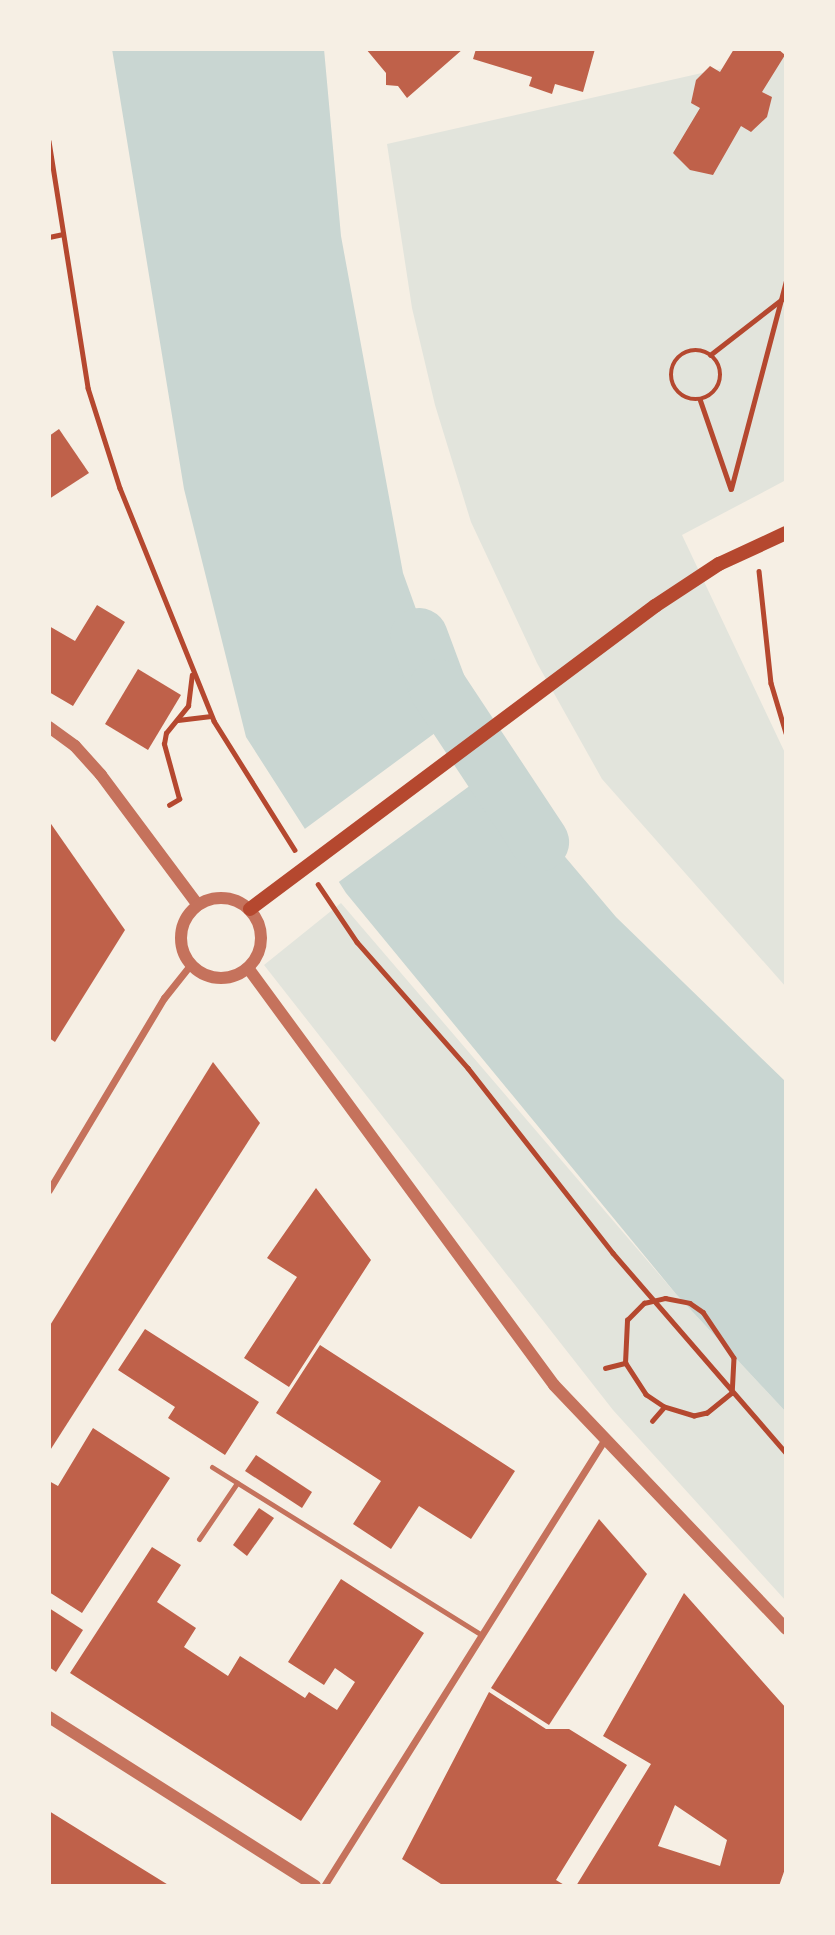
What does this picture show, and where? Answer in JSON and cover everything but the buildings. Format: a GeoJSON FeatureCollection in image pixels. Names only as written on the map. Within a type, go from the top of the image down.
{"type":"FeatureCollection","features":[{"type":"Feature","properties":{"kind":"main road"},"geometry":{"type":"LineString","coordinates":[[250,909],[692,580],[786,533]]}},
{"type":"Feature","properties":{"kind":"street"},"geometry":{"type":"LineString","coordinates":[[49,727],[75,746],[101,775],[198,905]]}},
{"type":"Feature","properties":{"kind":"street"},"geometry":{"type":"LineString","coordinates":[[219,897],[250,909],[258,920],[261,946],[248,968],[225,978],[200,972],[191,964],[181,940],[182,926],[198,905],[219,897]]}},
{"type":"Feature","properties":{"kind":"street"},"geometry":{"type":"LineString","coordinates":[[49,1190],[164,998],[191,964]]}},
{"type":"Feature","properties":{"kind":"street"},"geometry":{"type":"LineString","coordinates":[[248,968],[554,1385],[603,1441],[786,1629]]}},
{"type":"Feature","properties":{"kind":"street"},"geometry":{"type":"LineString","coordinates":[[324,1886],[603,1441]]}},
{"type":"Feature","properties":{"kind":"street"},"geometry":{"type":"LineString","coordinates":[[49,1717],[315,1886]]}},
{"type":"Feature","properties":{"kind":"lane"},"geometry":{"type":"LineString","coordinates":[[212,1467],[482,1635]]}},
{"type":"Feature","properties":{"kind":"lane"},"geometry":{"type":"LineString","coordinates":[[199,1539],[237,1483]]}},
{"type":"Feature","properties":{"kind":"path"},"geometry":{"type":"LineString","coordinates":[[49,237],[63,234]]}},
{"type":"Feature","properties":{"kind":"path"},"geometry":{"type":"LineString","coordinates":[[701,399],[731,489],[786,281]]}},
{"type":"Feature","properties":{"kind":"path"},"geometry":{"type":"LineString","coordinates":[[710,355],[781,300]]}},
{"type":"Feature","properties":{"kind":"path"},"geometry":{"type":"LineString","coordinates":[[702,348],[723,367],[715,395],[701,399],[687,401],[668,382],[677,355],[702,348]]}},
{"type":"Feature","properties":{"kind":"path"},"geometry":{"type":"LineString","coordinates":[[756,546],[771,683],[786,733]]}},
{"type":"Feature","properties":{"kind":"path"},"geometry":{"type":"LineString","coordinates":[[169,805],[178,799],[164,744],[193,692],[192,671]]}},
{"type":"Feature","properties":{"kind":"path"},"geometry":{"type":"LineString","coordinates":[[176,720],[211,716]]}},
{"type":"Feature","properties":{"kind":"path"},"geometry":{"type":"LineString","coordinates":[[676,1298],[690,1303],[710,1320],[734,1358],[732,1393],[707,1413],[694,1416],[664,1408],[646,1395],[625,1363],[627,1320],[644,1303],[676,1298]]}},
{"type":"Feature","properties":{"kind":"path"},"geometry":{"type":"LineString","coordinates":[[605,1368],[625,1363]]}},
{"type":"Feature","properties":{"kind":"path"},"geometry":{"type":"LineString","coordinates":[[652,1421],[664,1408]]}},
{"type":"Feature","properties":{"kind":"shaded area"},"geometry":{"type":"Polygon","coordinates":[[[112,49],[324,49],[341,236],[403,573],[461,734],[616,917],[786,1082],[786,1412],[676,1294],[346,893],[246,737],[184,489],[112,49]]]}},
{"type":"Feature","properties":{"kind":"shaded area"},"geometry":{"type":"Polygon","coordinates":[[[786,54],[786,480],[682,535],[786,755],[786,987],[602,779],[537,663],[471,522],[435,405],[412,308],[387,144],[786,54]]]}},
{"type":"Feature","properties":{"kind":"shaded area"},"geometry":{"type":"Polygon","coordinates":[[[341,903],[676,1294],[786,1412],[786,1601],[613,1410],[264,965],[341,903]]]}},
{"type":"Feature","properties":{"kind":"pier"},"geometry":{"type":"Polygon","coordinates":[[[458,716],[464,733],[494,768],[336,884],[302,831],[458,716]]]}},
{"type":"Feature","properties":{"kind":"waterway"},"geometry":{"type":"LineString","coordinates":[[419,637],[438,688],[540,842]]}}]}
